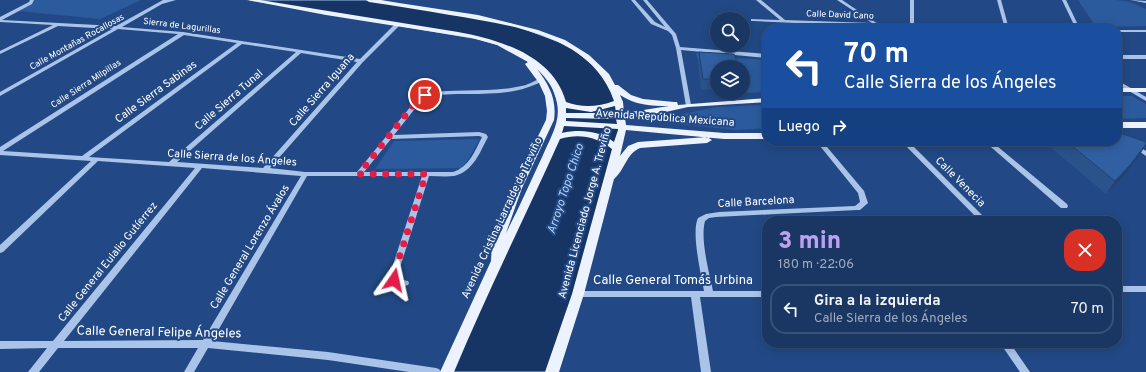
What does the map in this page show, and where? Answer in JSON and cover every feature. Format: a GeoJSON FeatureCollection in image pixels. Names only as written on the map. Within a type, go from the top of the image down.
{"type":"FeatureCollection","features":[{"type":"Feature","properties":{"kind":"main road","name":"Avenida Cristina Larralde de Treviño"},"geometry":{"type":"LineString","coordinates":[[250,0],[478,39],[502,45],[521,54],[538,66],[549,76],[559,92],[565,105],[565,119],[559,137],[496,264],[447,372]]}},
{"type":"Feature","properties":{"kind":"main road","name":"Avenida Licenciado Jorge A. Treviño"},"geometry":{"type":"LineString","coordinates":[[369,0],[480,17],[533,30],[552,37],[583,53],[599,68],[612,85],[619,102],[622,127],[613,145],[609,178],[578,294],[552,372]]}},
{"type":"Feature","properties":{"kind":"main road"},"geometry":{"type":"LineString","coordinates":[[496,264],[498,241],[512,199],[550,120],[552,110],[551,100],[542,80],[521,54]]}},
{"type":"Feature","properties":{"kind":"main road"},"geometry":{"type":"LineString","coordinates":[[612,85],[624,96],[637,102],[688,105]]}},
{"type":"Feature","properties":{"kind":"main road"},"geometry":{"type":"LineString","coordinates":[[1122,90],[1146,90]]}},
{"type":"Feature","properties":{"kind":"main road","name":"Avenida República Mexicana"},"geometry":{"type":"LineString","coordinates":[[565,119],[621,116],[688,105],[762,100]]}},
{"type":"Feature","properties":{"kind":"main road"},"geometry":{"type":"LineString","coordinates":[[565,105],[577,109],[590,109],[607,107],[619,102]]}},
{"type":"Feature","properties":{"kind":"main road","name":"Avenida República Mexicana"},"geometry":{"type":"LineString","coordinates":[[565,119],[610,126],[724,136],[762,136]]}},
{"type":"Feature","properties":{"kind":"main road"},"geometry":{"type":"LineString","coordinates":[[1122,125],[1146,125]]}},
{"type":"Feature","properties":{"kind":"main road"},"geometry":{"type":"LineString","coordinates":[[559,137],[579,134],[596,135],[613,145]]}},
{"type":"Feature","properties":{"kind":"main road"},"geometry":{"type":"LineString","coordinates":[[609,178],[621,168],[625,152],[638,145],[711,140],[724,136]]}},
{"type":"Feature","properties":{"kind":"street"},"geometry":{"type":"LineString","coordinates":[[0,20],[25,8],[31,3],[32,0]]}},
{"type":"Feature","properties":{"kind":"street","name":"Calle Montañas Rocallosas"},"geometry":{"type":"LineString","coordinates":[[0,94],[164,2],[174,0]]}},
{"type":"Feature","properties":{"kind":"street"},"geometry":{"type":"LineString","coordinates":[[633,0],[653,23],[668,30]]}},
{"type":"Feature","properties":{"kind":"street"},"geometry":{"type":"LineString","coordinates":[[645,0],[668,30],[674,35],[678,48],[688,105]]}},
{"type":"Feature","properties":{"kind":"street"},"geometry":{"type":"LineString","coordinates":[[758,0],[784,22]]}},
{"type":"Feature","properties":{"kind":"street"},"geometry":{"type":"LineString","coordinates":[[839,0],[875,24]]}},
{"type":"Feature","properties":{"kind":"street"},"geometry":{"type":"LineString","coordinates":[[912,0],[912,24]]}},
{"type":"Feature","properties":{"kind":"street"},"geometry":{"type":"LineString","coordinates":[[999,0],[1005,24]]}},
{"type":"Feature","properties":{"kind":"street"},"geometry":{"type":"LineString","coordinates":[[1064,0],[1076,24]]}},
{"type":"Feature","properties":{"kind":"street"},"geometry":{"type":"LineString","coordinates":[[1134,0],[1146,2]]}},
{"type":"Feature","properties":{"kind":"street"},"geometry":{"type":"LineString","coordinates":[[1134,0],[1146,5]]}},
{"type":"Feature","properties":{"kind":"street","name":"Sierra de Lagurillas"},"geometry":{"type":"LineString","coordinates":[[0,20],[183,33],[361,61]]}},
{"type":"Feature","properties":{"kind":"street","name":"Calle David Cano"},"geometry":{"type":"LineString","coordinates":[[753,20],[846,24]]}},
{"type":"Feature","properties":{"kind":"street"},"geometry":{"type":"LineString","coordinates":[[0,53],[58,25]]}},
{"type":"Feature","properties":{"kind":"street","name":"Calle Sierra Iguana"},"geometry":{"type":"LineString","coordinates":[[265,170],[361,61],[397,25]]}},
{"type":"Feature","properties":{"kind":"street"},"geometry":{"type":"LineString","coordinates":[[1122,31],[1146,31]]}},
{"type":"Feature","properties":{"kind":"street","name":"Calle Sierra Milpillas"},"geometry":{"type":"LineString","coordinates":[[0,152],[183,33]]}},
{"type":"Feature","properties":{"kind":"street","name":"Calle Sierra Sabinas"},"geometry":{"type":"LineString","coordinates":[[82,159],[241,42]]}},
{"type":"Feature","properties":{"kind":"street"},"geometry":{"type":"LineString","coordinates":[[678,48],[762,56]]}},
{"type":"Feature","properties":{"kind":"street","name":"Calle Sierra Tunal"},"geometry":{"type":"LineString","coordinates":[[172,164],[300,51]]}},
{"type":"Feature","properties":{"kind":"street"},"geometry":{"type":"LineString","coordinates":[[1122,57],[1146,57]]}},
{"type":"Feature","properties":{"kind":"street"},"geometry":{"type":"LineString","coordinates":[[359,174],[423,95],[511,90],[528,87],[542,80]]}},
{"type":"Feature","properties":{"kind":"street"},"geometry":{"type":"LineString","coordinates":[[1122,85],[1146,99]]}},
{"type":"Feature","properties":{"kind":"street","name":"Calle Sierra de los Ángeles"},"geometry":{"type":"LineString","coordinates":[[0,152],[305,174],[453,174],[463,171],[468,166],[485,137],[484,135],[388,137]]}},
{"type":"Feature","properties":{"kind":"street"},"geometry":{"type":"LineString","coordinates":[[1127,140],[1146,154]]}},
{"type":"Feature","properties":{"kind":"street","name":"Calle Barcelona"},"geometry":{"type":"LineString","coordinates":[[709,294],[699,224],[702,219],[708,215],[857,208],[864,203],[861,193],[823,146]]}},
{"type":"Feature","properties":{"kind":"street","name":"Calle Venecia"},"geometry":{"type":"LineString","coordinates":[[909,146],[979,216]]}},
{"type":"Feature","properties":{"kind":"street"},"geometry":{"type":"LineString","coordinates":[[993,146],[1064,206]]}},
{"type":"Feature","properties":{"kind":"street"},"geometry":{"type":"LineString","coordinates":[[0,250],[97,160]]}},
{"type":"Feature","properties":{"kind":"street","name":"Calle General Eulalio Gutíerrez"},"geometry":{"type":"LineString","coordinates":[[33,372],[200,166]]}},
{"type":"Feature","properties":{"kind":"street","name":"Calle General Lorenzo Ávalos"},"geometry":{"type":"LineString","coordinates":[[189,372],[305,174]]}},
{"type":"Feature","properties":{"kind":"street"},"geometry":{"type":"LineString","coordinates":[[405,283],[396,281],[393,278],[426,174]]}},
{"type":"Feature","properties":{"kind":"street"},"geometry":{"type":"LineString","coordinates":[[1122,289],[1146,289]]}},
{"type":"Feature","properties":{"kind":"street","name":"Calle General Tomás Urbina"},"geometry":{"type":"LineString","coordinates":[[578,294],[762,294]]}},
{"type":"Feature","properties":{"kind":"street"},"geometry":{"type":"LineString","coordinates":[[696,294],[706,372]]}},
{"type":"Feature","properties":{"kind":"street","name":"Calle General Felipe Ángeles"},"geometry":{"type":"LineString","coordinates":[[0,345],[205,344],[328,356],[436,372]]}},
{"type":"Feature","properties":{"kind":"street"},"geometry":{"type":"LineString","coordinates":[[1009,348],[1026,372]]}},
{"type":"Feature","properties":{"kind":"shaded area"},"geometry":{"type":"Polygon","coordinates":[[[32,0],[141,0],[100,19],[18,11],[32,0]]]}},
{"type":"Feature","properties":{"kind":"shaded area"},"geometry":{"type":"Polygon","coordinates":[[[1078,0],[1116,0],[1130,2],[1146,9],[1146,26],[1122,26],[1122,24],[1094,24],[1078,0]]]}},
{"type":"Feature","properties":{"kind":"shaded area"},"geometry":{"type":"Polygon","coordinates":[[[696,53],[762,60],[762,92],[750,93],[750,60],[710,60],[710,62],[698,61],[696,53]]]}},
{"type":"Feature","properties":{"kind":"shaded area"},"geometry":{"type":"Polygon","coordinates":[[[1122,96],[1132,96],[1146,104],[1146,118],[1122,119],[1122,96]]]}},
{"type":"Feature","properties":{"kind":"shaded area"},"geometry":{"type":"Polygon","coordinates":[[[762,105],[762,128],[736,130],[647,121],[717,107],[762,105]]]}},
{"type":"Feature","properties":{"kind":"shaded area"},"geometry":{"type":"Polygon","coordinates":[[[480,139],[463,168],[375,169],[394,141],[480,139]]]}},
{"type":"Feature","properties":{"kind":"water","name":"Arroyo Topo Chico"},"geometry":{"type":"Polygon","coordinates":[[[250,0],[369,0],[511,24],[570,46],[606,76],[621,116],[616,148],[552,372],[447,372],[562,115],[549,77],[510,48],[478,39],[250,0]]]}},
{"type":"Feature","properties":{"kind":"building"},"geometry":{"type":"Polygon","coordinates":[[[699,52],[734,54],[736,60],[710,60],[710,79],[703,79],[699,52]]]}},
{"type":"Feature","properties":{"kind":"building"},"geometry":{"type":"Polygon","coordinates":[[[1122,134],[1146,142],[1130,165],[1115,181],[1072,146],[1122,146],[1122,134]]]}},
{"type":"Feature","properties":{"kind":"route"},"geometry":{"type":"LineString","coordinates":[[394,280],[394,274],[426,174],[359,174],[419,98],[425,95]]}}]}
